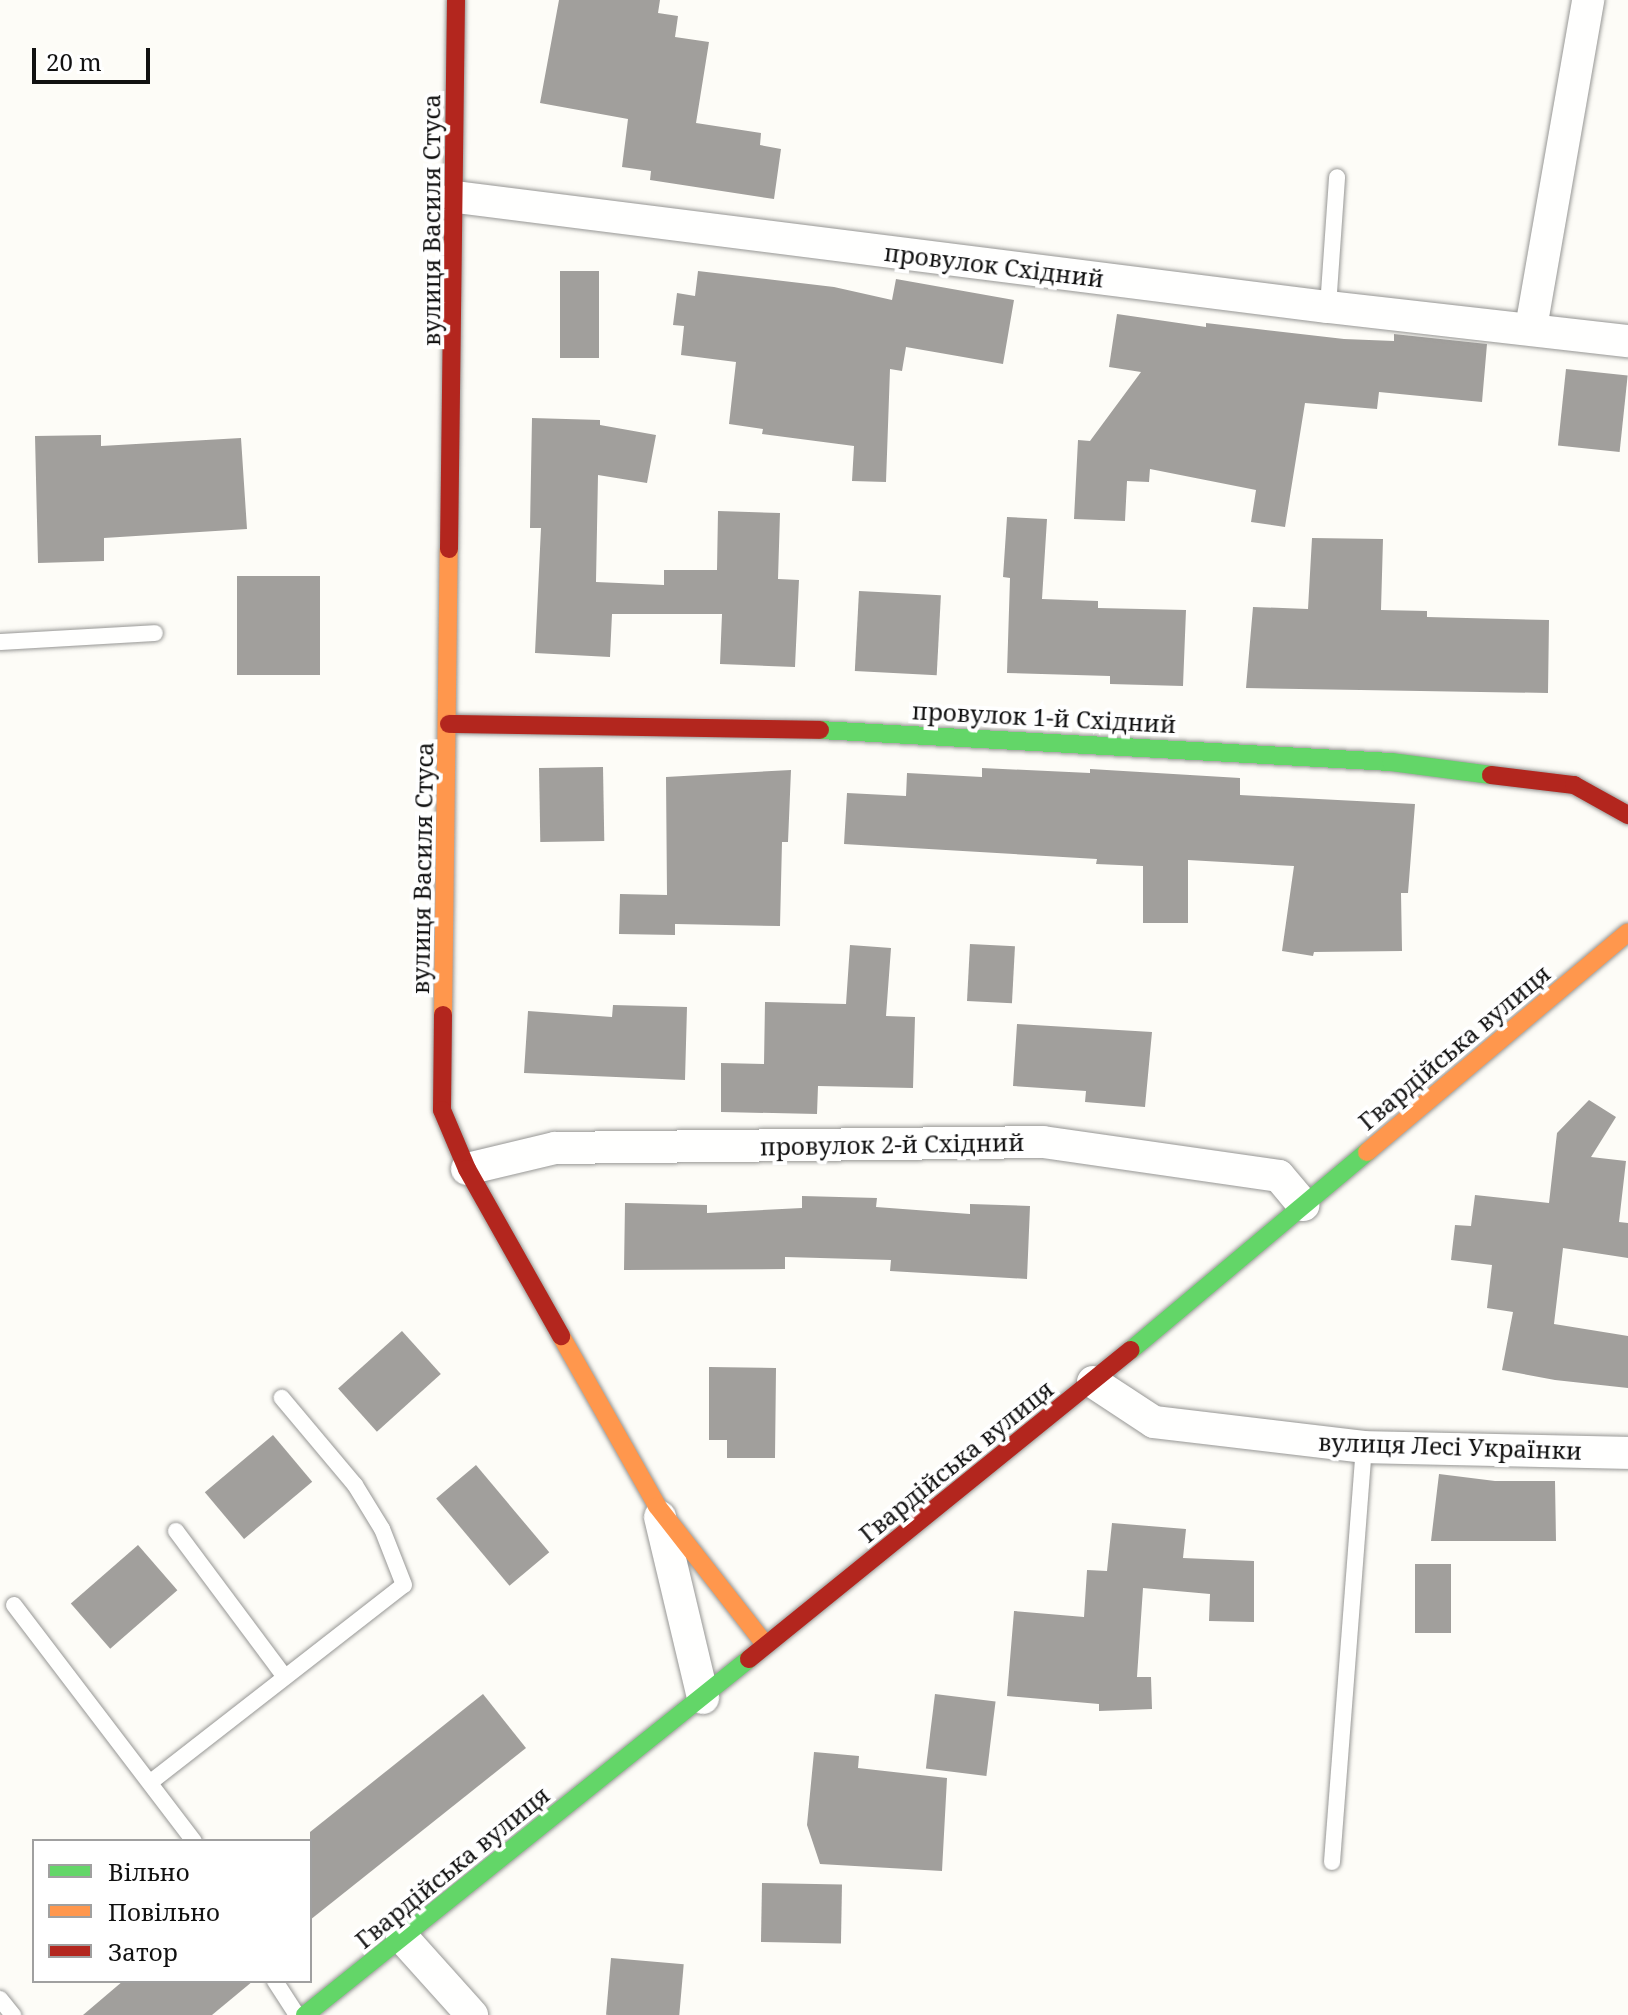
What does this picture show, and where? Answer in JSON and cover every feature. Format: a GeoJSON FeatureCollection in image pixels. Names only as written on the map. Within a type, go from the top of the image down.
{"type":"FeatureCollection","features":[{"type":"Feature","properties":{"kind":"street","name":"вулиця Василя Стуса"},"geometry":{"type":"LineString","coordinates":[[456,0],[456,197],[442,1110],[467,1169],[657,1506],[765,1644]]}},
{"type":"Feature","properties":{"kind":"street"},"geometry":{"type":"LineString","coordinates":[[1531,328],[1588,0]]}},
{"type":"Feature","properties":{"kind":"street","name":"провулок Східний"},"geometry":{"type":"LineString","coordinates":[[456,197],[1328,307],[1628,341]]}},
{"type":"Feature","properties":{"kind":"street","name":"провулок 1-й Східний"},"geometry":{"type":"LineString","coordinates":[[449,724],[861,731],[1391,762],[1574,785],[1628,815]]}},
{"type":"Feature","properties":{"kind":"street","name":"Гвардійська вулиця"},"geometry":{"type":"LineString","coordinates":[[305,2015],[1093,1382],[1628,932]]}},
{"type":"Feature","properties":{"kind":"street","name":"провулок 2-й Східний"},"geometry":{"type":"LineString","coordinates":[[467,1169],[555,1148],[1043,1142],[1279,1176],[1303,1205]]}},
{"type":"Feature","properties":{"kind":"street","name":"вулиця Лесі Українки"},"geometry":{"type":"LineString","coordinates":[[1093,1382],[1154,1422],[1364,1447],[1628,1453]]}},
{"type":"Feature","properties":{"kind":"street"},"geometry":{"type":"LineString","coordinates":[[657,1506],[703,1698]]}},
{"type":"Feature","properties":{"kind":"street"},"geometry":{"type":"LineString","coordinates":[[402,1937],[472,2015]]}},
{"type":"Feature","properties":{"kind":"lane"},"geometry":{"type":"LineString","coordinates":[[1328,307],[1337,177]]}},
{"type":"Feature","properties":{"kind":"lane"},"geometry":{"type":"LineString","coordinates":[[0,642],[155,633]]}},
{"type":"Feature","properties":{"kind":"lane"},"geometry":{"type":"LineString","coordinates":[[152,1781],[404,1585],[382,1529],[355,1485],[282,1398]]}},
{"type":"Feature","properties":{"kind":"lane"},"geometry":{"type":"LineString","coordinates":[[1332,1862],[1364,1447]]}},
{"type":"Feature","properties":{"kind":"lane"},"geometry":{"type":"LineString","coordinates":[[176,1531],[285,1677]]}},
{"type":"Feature","properties":{"kind":"lane"},"geometry":{"type":"LineString","coordinates":[[14,1605],[152,1781],[193,1839]]}},
{"type":"Feature","properties":{"kind":"lane"},"geometry":{"type":"LineString","coordinates":[[276,1983],[297,2015]]}},
{"type":"Feature","properties":{"kind":"lane"},"geometry":{"type":"LineString","coordinates":[[0,1999],[13,2015]]}},
{"type":"Feature","properties":{"kind":"building"},"geometry":{"type":"Polygon","coordinates":[[[559,0],[660,0],[658,13],[678,16],[675,37],[709,42],[696,123],[761,133],[760,145],[781,149],[774,199],[650,180],[651,171],[622,167],[628,119],[540,103],[559,0]]]}},
{"type":"Feature","properties":{"kind":"building"},"geometry":{"type":"Polygon","coordinates":[[[560,271],[599,271],[599,358],[560,358],[560,271]]]}},
{"type":"Feature","properties":{"kind":"building"},"geometry":{"type":"Polygon","coordinates":[[[698,271],[834,287],[892,300],[896,279],[1014,300],[1003,364],[906,347],[902,371],[890,369],[886,482],[852,481],[854,446],[762,434],[763,429],[729,424],[736,362],[681,355],[684,326],[673,325],[677,293],[695,296],[698,271]]]}},
{"type":"Feature","properties":{"kind":"building"},"geometry":{"type":"Polygon","coordinates":[[[1117,314],[1206,327],[1206,323],[1344,339],[1394,341],[1394,334],[1487,344],[1482,402],[1379,392],[1377,409],[1305,403],[1285,527],[1251,522],[1256,490],[1150,469],[1149,482],[1127,481],[1125,521],[1074,519],[1078,440],[1090,441],[1141,372],[1109,367],[1117,314]]]}},
{"type":"Feature","properties":{"kind":"building"},"geometry":{"type":"Polygon","coordinates":[[[1566,369],[1628,375],[1620,452],[1558,446],[1566,369]]]}},
{"type":"Feature","properties":{"kind":"building"},"geometry":{"type":"Polygon","coordinates":[[[532,418],[600,420],[600,425],[656,435],[647,483],[598,475],[596,582],[664,585],[664,570],[717,570],[718,511],[780,513],[778,579],[799,580],[795,667],[720,664],[722,614],[612,614],[610,657],[535,653],[541,528],[530,528],[532,418]]]}},
{"type":"Feature","properties":{"kind":"building"},"geometry":{"type":"Polygon","coordinates":[[[101,435],[101,446],[241,438],[247,529],[104,538],[104,561],[38,563],[35,436],[101,435]]]}},
{"type":"Feature","properties":{"kind":"building"},"geometry":{"type":"Polygon","coordinates":[[[1007,517],[1047,519],[1042,599],[1098,601],[1098,608],[1186,610],[1183,686],[1110,684],[1110,676],[1007,673],[1010,578],[1003,577],[1007,517]]]}},
{"type":"Feature","properties":{"kind":"building"},"geometry":{"type":"Polygon","coordinates":[[[1312,538],[1383,539],[1381,610],[1427,611],[1427,617],[1549,620],[1548,693],[1246,688],[1253,607],[1308,609],[1312,538]]]}},
{"type":"Feature","properties":{"kind":"building"},"geometry":{"type":"Polygon","coordinates":[[[237,576],[320,576],[320,675],[237,675],[237,576]]]}},
{"type":"Feature","properties":{"kind":"building"},"geometry":{"type":"Polygon","coordinates":[[[859,591],[941,595],[937,675],[855,671],[859,591]]]}},
{"type":"Feature","properties":{"kind":"building"},"geometry":{"type":"Polygon","coordinates":[[[603,767],[604,841],[540,842],[539,768],[603,767]]]}},
{"type":"Feature","properties":{"kind":"building"},"geometry":{"type":"Polygon","coordinates":[[[982,768],[1090,773],[1090,769],[1240,778],[1240,795],[1415,804],[1408,893],[1401,893],[1402,951],[1314,952],[1313,956],[1282,951],[1294,866],[1188,860],[1188,923],[1143,923],[1143,866],[1096,864],[1097,859],[844,844],[847,793],[906,796],[907,773],[982,777],[982,768]]]}},
{"type":"Feature","properties":{"kind":"building"},"geometry":{"type":"Polygon","coordinates":[[[791,770],[788,842],[782,842],[780,926],[675,924],[675,935],[619,934],[620,894],[667,895],[666,777],[791,770]]]}},
{"type":"Feature","properties":{"kind":"building"},"geometry":{"type":"Polygon","coordinates":[[[970,944],[1015,946],[1012,1003],[967,1001],[970,944]]]}},
{"type":"Feature","properties":{"kind":"building"},"geometry":{"type":"Polygon","coordinates":[[[850,945],[891,948],[886,1016],[915,1017],[913,1088],[818,1086],[817,1114],[721,1112],[721,1063],[764,1064],[765,1002],[846,1004],[850,945]]]}},
{"type":"Feature","properties":{"kind":"building"},"geometry":{"type":"Polygon","coordinates":[[[613,1005],[687,1007],[685,1080],[524,1073],[528,1011],[612,1017],[613,1005]]]}},
{"type":"Feature","properties":{"kind":"building"},"geometry":{"type":"Polygon","coordinates":[[[1017,1024],[1152,1032],[1145,1107],[1085,1102],[1086,1091],[1013,1086],[1017,1024]]]}},
{"type":"Feature","properties":{"kind":"building"},"geometry":{"type":"Polygon","coordinates":[[[1589,1100],[1616,1117],[1591,1157],[1626,1161],[1619,1222],[1628,1223],[1628,1258],[1563,1248],[1554,1324],[1628,1336],[1628,1388],[1555,1380],[1502,1370],[1513,1312],[1487,1308],[1492,1265],[1451,1260],[1455,1225],[1471,1226],[1475,1195],[1549,1203],[1557,1133],[1589,1100]]]}},
{"type":"Feature","properties":{"kind":"building"},"geometry":{"type":"Polygon","coordinates":[[[802,1196],[877,1198],[876,1207],[970,1214],[970,1204],[1030,1206],[1027,1279],[890,1271],[891,1260],[785,1257],[785,1269],[624,1270],[625,1203],[707,1205],[707,1213],[802,1208],[802,1196]]]}},
{"type":"Feature","properties":{"kind":"building"},"geometry":{"type":"Polygon","coordinates":[[[402,1331],[441,1374],[377,1432],[338,1389],[402,1331]]]}},
{"type":"Feature","properties":{"kind":"building"},"geometry":{"type":"Polygon","coordinates":[[[709,1367],[776,1368],[775,1458],[727,1458],[727,1440],[709,1440],[709,1367]]]}},
{"type":"Feature","properties":{"kind":"building"},"geometry":{"type":"Polygon","coordinates":[[[273,1435],[312,1482],[244,1539],[205,1492],[273,1435]]]}},
{"type":"Feature","properties":{"kind":"building"},"geometry":{"type":"Polygon","coordinates":[[[476,1465],[549,1552],[509,1586],[436,1498],[476,1465]]]}},
{"type":"Feature","properties":{"kind":"building"},"geometry":{"type":"Polygon","coordinates":[[[1439,1474],[1495,1481],[1555,1481],[1556,1541],[1431,1541],[1439,1474]]]}},
{"type":"Feature","properties":{"kind":"building"},"geometry":{"type":"Polygon","coordinates":[[[1112,1523],[1186,1529],[1183,1558],[1254,1561],[1254,1622],[1209,1621],[1210,1594],[1143,1588],[1137,1677],[1151,1677],[1152,1709],[1099,1711],[1099,1704],[1007,1696],[1014,1611],[1084,1617],[1087,1570],[1107,1571],[1112,1523]]]}},
{"type":"Feature","properties":{"kind":"building"},"geometry":{"type":"Polygon","coordinates":[[[138,1545],[177,1590],[110,1649],[71,1603],[138,1545]]]}},
{"type":"Feature","properties":{"kind":"building"},"geometry":{"type":"Polygon","coordinates":[[[1415,1564],[1451,1564],[1451,1633],[1415,1633],[1415,1564]]]}},
{"type":"Feature","properties":{"kind":"building"},"geometry":{"type":"Polygon","coordinates":[[[483,1694],[526,1748],[312,1918],[310,1832],[483,1694]]]}},
{"type":"Feature","properties":{"kind":"building"},"geometry":{"type":"Polygon","coordinates":[[[935,1694],[996,1701],[986,1776],[926,1768],[935,1694]]]}},
{"type":"Feature","properties":{"kind":"building"},"geometry":{"type":"Polygon","coordinates":[[[814,1752],[859,1756],[858,1768],[947,1778],[942,1871],[820,1864],[807,1825],[814,1752]]]}},
{"type":"Feature","properties":{"kind":"building"},"geometry":{"type":"Polygon","coordinates":[[[762,1883],[842,1884],[841,1943],[761,1942],[762,1883]]]}},
{"type":"Feature","properties":{"kind":"building"},"geometry":{"type":"Polygon","coordinates":[[[611,1958],[684,1964],[679,2015],[606,2015],[611,1958]]]}},
{"type":"Feature","properties":{"kind":"building"},"geometry":{"type":"Polygon","coordinates":[[[121,1983],[251,1983],[212,2015],[83,2015],[121,1983]]]}},
{"type":"Feature","properties":{"kind":"traffic: fast"},"geometry":{"type":"LineString","coordinates":[[820,730],[1391,762],[1491,775]]}},
{"type":"Feature","properties":{"kind":"traffic: fast"},"geometry":{"type":"LineString","coordinates":[[1131,1350],[1367,1152]]}},
{"type":"Feature","properties":{"kind":"traffic: fast"},"geometry":{"type":"LineString","coordinates":[[305,2015],[749,1659]]}},
{"type":"Feature","properties":{"kind":"traffic: slow"},"geometry":{"type":"LineString","coordinates":[[443,1015],[449,549]]}},
{"type":"Feature","properties":{"kind":"traffic: slow"},"geometry":{"type":"LineString","coordinates":[[1367,1152],[1628,932]]}},
{"type":"Feature","properties":{"kind":"traffic: slow"},"geometry":{"type":"LineString","coordinates":[[561,1336],[657,1506],[765,1644]]}},
{"type":"Feature","properties":{"kind":"traffic: jam"},"geometry":{"type":"LineString","coordinates":[[449,549],[456,0]]}},
{"type":"Feature","properties":{"kind":"traffic: jam"},"geometry":{"type":"LineString","coordinates":[[449,724],[820,730]]}},
{"type":"Feature","properties":{"kind":"traffic: jam"},"geometry":{"type":"LineString","coordinates":[[1491,775],[1574,785],[1628,815]]}},
{"type":"Feature","properties":{"kind":"traffic: jam"},"geometry":{"type":"LineString","coordinates":[[443,1015],[442,1110],[467,1169],[561,1336]]}},
{"type":"Feature","properties":{"kind":"traffic: jam"},"geometry":{"type":"LineString","coordinates":[[749,1659],[1131,1350]]}}]}
